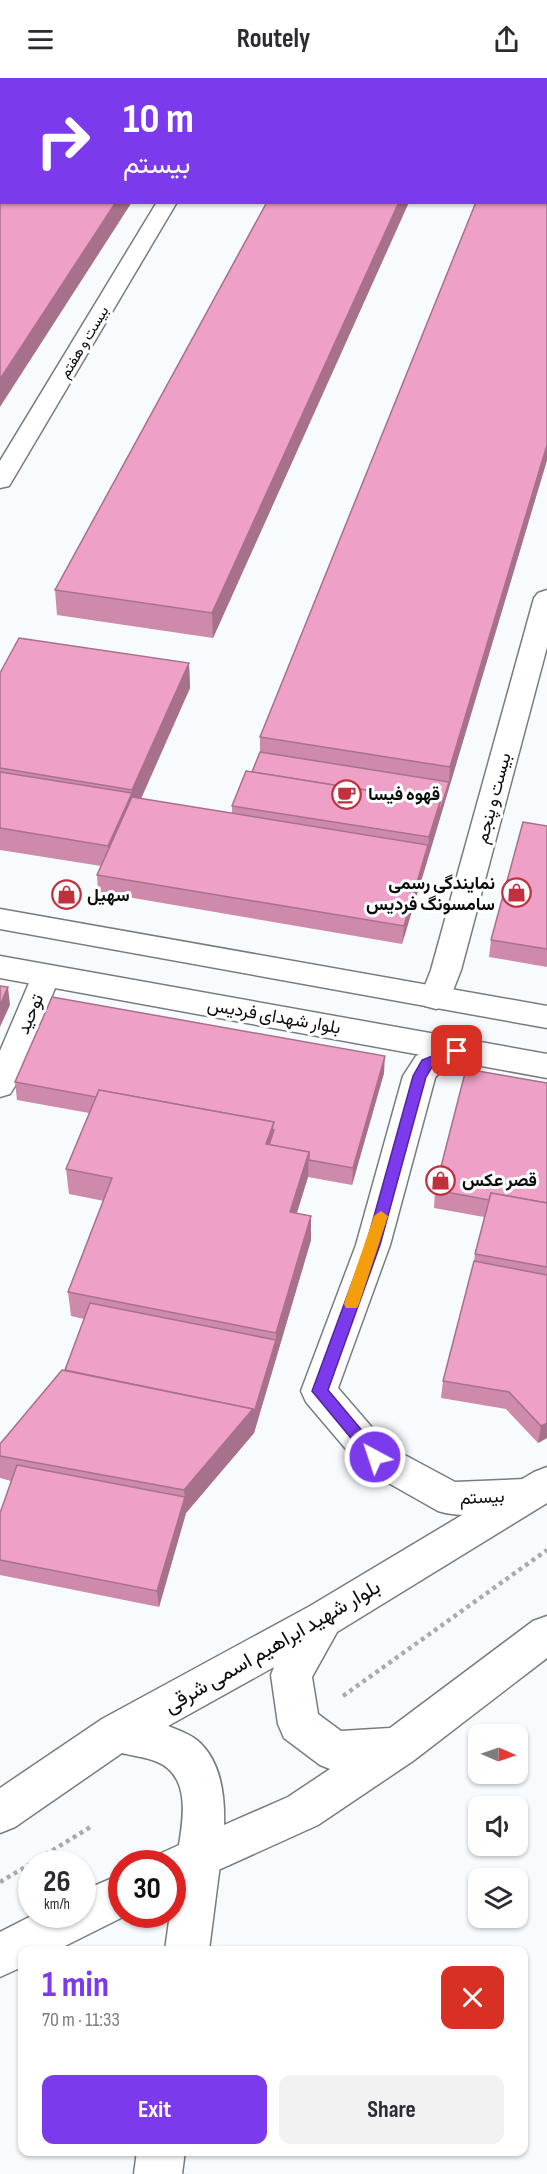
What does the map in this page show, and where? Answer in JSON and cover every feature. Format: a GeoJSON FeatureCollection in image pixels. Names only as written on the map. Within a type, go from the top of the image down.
{"type":"FeatureCollection","features":[{"type":"Feature","properties":{"kind":"main road","name":"بیست و هفتم"},"geometry":{"type":"LineString","coordinates":[[0,481],[166,204]]}},
{"type":"Feature","properties":{"kind":"main road","name":"بیست و پنجم"},"geometry":{"type":"LineString","coordinates":[[436,998],[446,970],[547,598]]}},
{"type":"Feature","properties":{"kind":"main road"},"geometry":{"type":"LineString","coordinates":[[0,919],[547,1017]]}},
{"type":"Feature","properties":{"kind":"main road","name":"بلوار شهدای فردیس"},"geometry":{"type":"LineString","coordinates":[[0,967],[260,1012],[457,1051],[547,1066]]}},
{"type":"Feature","properties":{"kind":"main road","name":"بیستم"},"geometry":{"type":"LineString","coordinates":[[457,1051],[427,1064],[419,1076],[373,1245],[320,1391],[375,1457],[451,1499],[536,1489]]}},
{"type":"Feature","properties":{"kind":"main road","name":"بلوار شهید ابراهیم اسمی شرقی"},"geometry":{"type":"LineString","coordinates":[[0,1813],[117,1733],[324,1619],[536,1489]]}},
{"type":"Feature","properties":{"kind":"main road"},"geometry":{"type":"LineString","coordinates":[[324,1619],[291,1674],[299,1724],[335,1751],[398,1747]]}},
{"type":"Feature","properties":{"kind":"main road"},"geometry":{"type":"LineString","coordinates":[[186,1864],[303,1812],[398,1747],[547,1634]]}},
{"type":"Feature","properties":{"kind":"main road"},"geometry":{"type":"LineString","coordinates":[[117,1733],[169,1746],[193,1763],[201,1779],[204,1824],[186,1864],[187,1946]]}},
{"type":"Feature","properties":{"kind":"main road"},"geometry":{"type":"LineString","coordinates":[[0,1955],[54,1928]]}},
{"type":"Feature","properties":{"kind":"main road"},"geometry":{"type":"LineString","coordinates":[[158,2174],[160,2156]]}},
{"type":"Feature","properties":{"kind":"lane","name":"توحید"},"geometry":{"type":"LineString","coordinates":[[0,1086],[46,976]]}},
{"type":"Feature","properties":{"kind":"path"},"geometry":{"type":"LineString","coordinates":[[343,1696],[547,1550]]}},
{"type":"Feature","properties":{"kind":"path"},"geometry":{"type":"LineString","coordinates":[[54,1850],[92,1827]]}},
{"type":"Feature","properties":{"kind":"path"},"geometry":{"type":"LineString","coordinates":[[0,1882],[18,1871]]}},
{"type":"Feature","properties":{"kind":"building"},"geometry":{"type":"Polygon","coordinates":[[[0,204],[115,204],[0,379],[0,204]]]}},
{"type":"Feature","properties":{"kind":"building"},"geometry":{"type":"Polygon","coordinates":[[[266,204],[398,204],[212,613],[55,590],[266,204]]]}},
{"type":"Feature","properties":{"kind":"building"},"geometry":{"type":"Polygon","coordinates":[[[475,204],[547,204],[547,445],[450,767],[260,737],[475,204]]]}},
{"type":"Feature","properties":{"kind":"building"},"geometry":{"type":"Polygon","coordinates":[[[19,638],[189,663],[132,790],[0,768],[0,673],[19,638]]]}},
{"type":"Feature","properties":{"kind":"building"},"geometry":{"type":"Polygon","coordinates":[[[260,752],[449,782],[438,817],[440,802],[252,772],[260,752]]]}},
{"type":"Feature","properties":{"kind":"building","name":"قهوه فیسا"},"geometry":{"type":"Polygon","coordinates":[[[246,771],[440,802],[429,837],[232,806],[246,771]]]}},
{"type":"Feature","properties":{"kind":"building"},"geometry":{"type":"Polygon","coordinates":[[[0,772],[132,793],[108,846],[0,828],[0,772]]]}},
{"type":"Feature","properties":{"kind":"building"},"geometry":{"type":"Polygon","coordinates":[[[132,797],[428,845],[404,926],[97,875],[132,797]]]}},
{"type":"Feature","properties":{"kind":"building"},"geometry":{"type":"Polygon","coordinates":[[[523,822],[547,826],[547,949],[491,940],[523,822]]]}},
{"type":"Feature","properties":{"kind":"building"},"geometry":{"type":"Polygon","coordinates":[[[0,986],[8,987],[0,1005],[0,986]]]}},
{"type":"Feature","properties":{"kind":"building"},"geometry":{"type":"Polygon","coordinates":[[[52,997],[385,1056],[353,1168],[309,1160],[309,1152],[269,1145],[274,1122],[99,1090],[96,1097],[15,1082],[52,997]]]}},
{"type":"Feature","properties":{"kind":"building"},"geometry":{"type":"Polygon","coordinates":[[[466,1069],[547,1083],[547,1203],[491,1193],[489,1200],[435,1190],[466,1069]]]}},
{"type":"Feature","properties":{"kind":"building"},"geometry":{"type":"Polygon","coordinates":[[[99,1090],[274,1122],[266,1144],[309,1152],[290,1212],[311,1216],[276,1333],[68,1292],[112,1178],[66,1169],[99,1090]]]}},
{"type":"Feature","properties":{"kind":"building"},"geometry":{"type":"Polygon","coordinates":[[[491,1193],[547,1203],[547,1267],[475,1254],[491,1193]]]}},
{"type":"Feature","properties":{"kind":"building"},"geometry":{"type":"Polygon","coordinates":[[[474,1261],[547,1275],[547,1423],[541,1426],[509,1392],[443,1381],[474,1261]]]}},
{"type":"Feature","properties":{"kind":"building"},"geometry":{"type":"Polygon","coordinates":[[[90,1303],[276,1340],[253,1416],[253,1409],[65,1370],[90,1303]]]}},
{"type":"Feature","properties":{"kind":"building"},"geometry":{"type":"Polygon","coordinates":[[[62,1370],[253,1409],[184,1490],[0,1456],[0,1444],[62,1370]]]}},
{"type":"Feature","properties":{"kind":"building"},"geometry":{"type":"Polygon","coordinates":[[[17,1465],[185,1497],[157,1591],[0,1560],[0,1513],[17,1465]]]}},
{"type":"Feature","properties":{"kind":"slow traffic"},"geometry":{"type":"LineString","coordinates":[[352,1304],[381,1216]]}},
{"type":"Feature","properties":{"kind":"place","name":"قهوه فیسا"},"geometry":{"type":"Point","coordinates":[347,794]}},
{"type":"Feature","properties":{"kind":"place","name":"نمایندگی رسمی سامسونگ فردیس"},"geometry":{"type":"Point","coordinates":[516,893]}},
{"type":"Feature","properties":{"kind":"place","name":"سهیل"},"geometry":{"type":"Point","coordinates":[66,895]}},
{"type":"Feature","properties":{"kind":"place","name":"قصر عکس"},"geometry":{"type":"Point","coordinates":[441,1180]}},
{"type":"Feature","properties":{"kind":"route"},"geometry":{"type":"LineString","coordinates":[[375,1457],[320,1391],[373,1245],[419,1076],[427,1064],[457,1051]]}}]}
